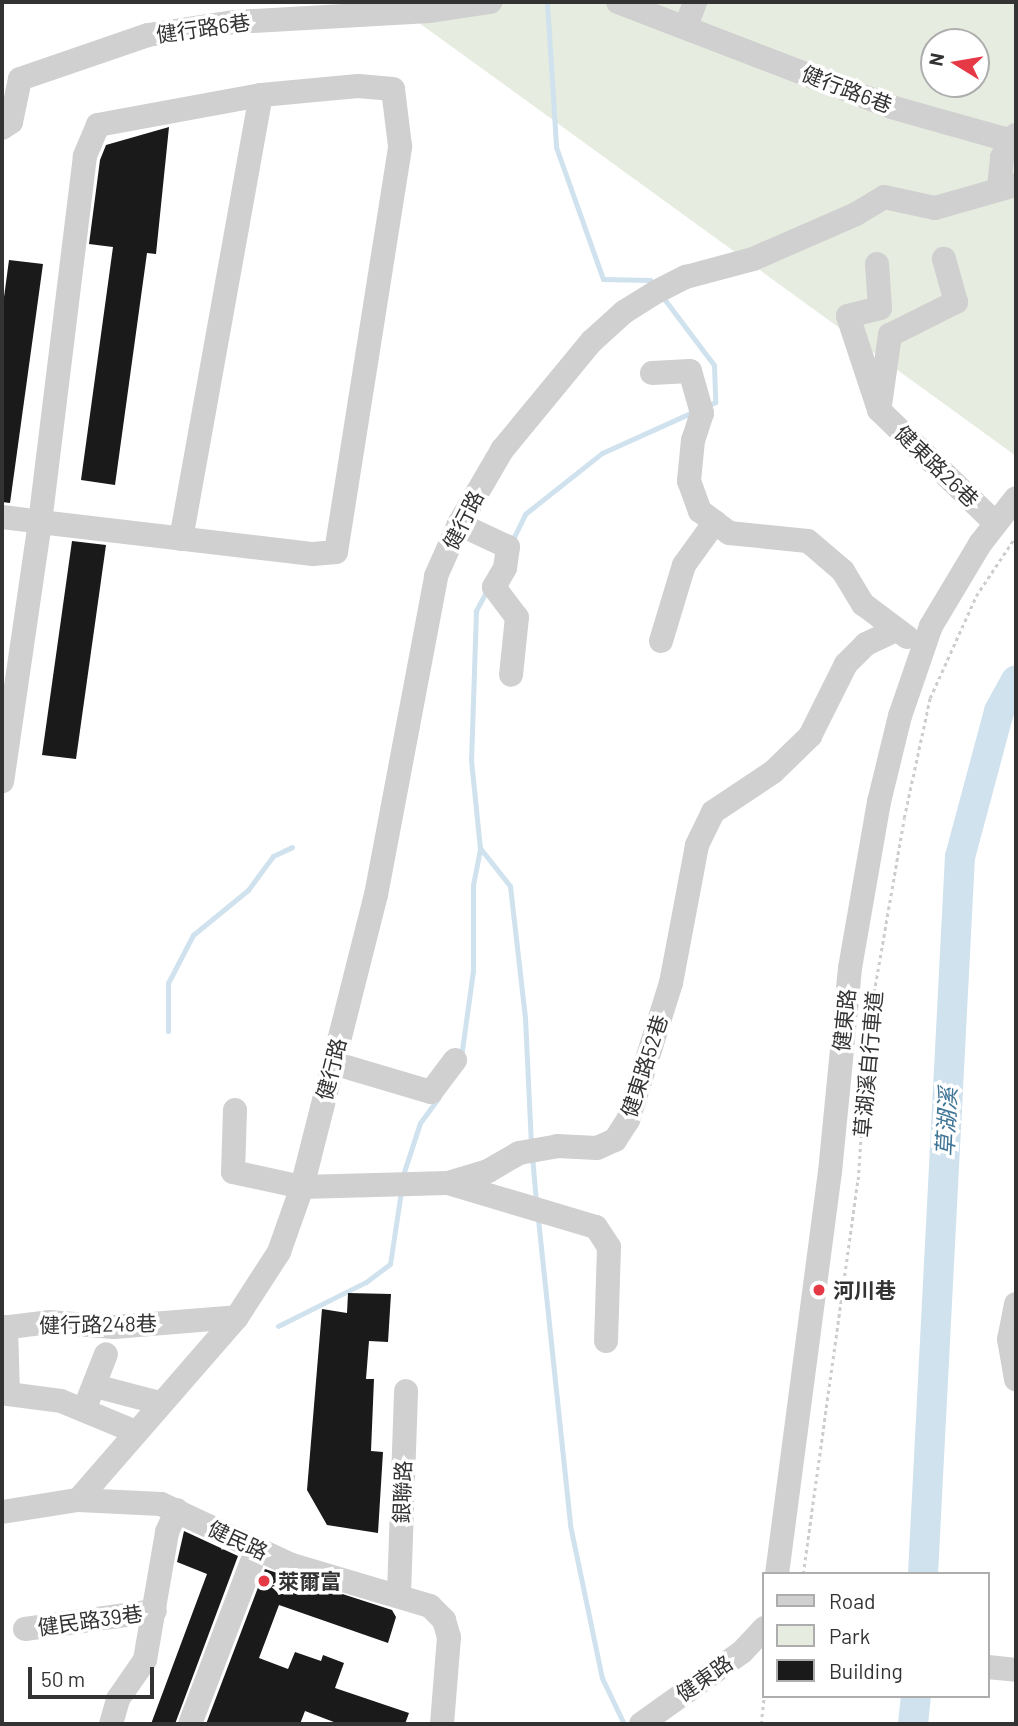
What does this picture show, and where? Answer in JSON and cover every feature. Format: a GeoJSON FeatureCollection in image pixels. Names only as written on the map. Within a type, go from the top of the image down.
{"type":"FeatureCollection","features":[{"type":"Feature","properties":{"kind":"street","name":"健行路6巷"},"geometry":{"type":"LineString","coordinates":[[2,128],[11,121],[20,79],[148,35],[235,22],[430,11],[490,2]]}},
{"type":"Feature","properties":{"kind":"street","name":"健行路6巷"},"geometry":{"type":"LineString","coordinates":[[618,2],[891,107],[1014,138],[1002,157],[1008,186]]}},
{"type":"Feature","properties":{"kind":"street"},"geometry":{"type":"LineString","coordinates":[[686,26],[695,2]]}},
{"type":"Feature","properties":{"kind":"street"},"geometry":{"type":"LineString","coordinates":[[2,517],[40,522],[181,539],[313,554],[336,552],[400,146],[393,89],[358,86],[261,95],[98,125],[85,156],[40,522],[2,781]]}},
{"type":"Feature","properties":{"kind":"street"},"geometry":{"type":"LineString","coordinates":[[181,539],[261,95]]}},
{"type":"Feature","properties":{"kind":"street","name":"健行路"},"geometry":{"type":"LineString","coordinates":[[78,1500],[237,1317],[279,1251],[302,1187],[376,895],[427,610],[436,576],[459,524],[502,450],[592,341],[624,312],[686,277],[753,259],[884,197],[935,208],[1008,186]]}},
{"type":"Feature","properties":{"kind":"street","name":"健東路26巷"},"geometry":{"type":"LineString","coordinates":[[879,410],[890,335],[957,302],[944,259]]}},
{"type":"Feature","properties":{"kind":"street","name":"健東路26巷"},"geometry":{"type":"LineString","coordinates":[[877,264],[880,308],[848,316],[879,410],[995,523]]}},
{"type":"Feature","properties":{"kind":"street"},"geometry":{"type":"LineString","coordinates":[[652,373],[690,371],[702,413],[689,481],[700,511],[729,533],[808,541],[843,571],[863,604],[894,631],[923,645]]}},
{"type":"Feature","properties":{"kind":"street","name":"健東路"},"geometry":{"type":"LineString","coordinates":[[777,1572],[827,1197],[850,968],[878,802],[923,645],[953,585],[995,523],[1016,498]]}},
{"type":"Feature","properties":{"kind":"street"},"geometry":{"type":"LineString","coordinates":[[661,641],[684,565],[715,522]]}},
{"type":"Feature","properties":{"kind":"street"},"geometry":{"type":"LineString","coordinates":[[459,524],[508,547],[505,568],[494,587],[517,617],[511,675]]}},
{"type":"Feature","properties":{"kind":"street","name":"健東路52巷"},"geometry":{"type":"LineString","coordinates":[[448,1184],[488,1171],[519,1153],[556,1146],[597,1147],[615,1140],[628,1120],[671,983],[697,845],[713,812],[773,772],[810,736],[846,664],[866,644],[894,631]]}},
{"type":"Feature","properties":{"kind":"street"},"geometry":{"type":"LineString","coordinates":[[333,1063],[431,1092],[455,1060]]}},
{"type":"Feature","properties":{"kind":"street"},"geometry":{"type":"LineString","coordinates":[[235,1110],[233,1172],[302,1187],[448,1184],[596,1227],[609,1247],[606,1340]]}},
{"type":"Feature","properties":{"kind":"street"},"geometry":{"type":"LineString","coordinates":[[1016,1304],[1009,1339],[1016,1379]]}},
{"type":"Feature","properties":{"kind":"street","name":"健行路248巷"},"geometry":{"type":"LineString","coordinates":[[4,1327],[49,1322],[114,1327],[237,1317]]}},
{"type":"Feature","properties":{"kind":"street"},"geometry":{"type":"LineString","coordinates":[[4,1327],[8,1394],[61,1401],[135,1432]]}},
{"type":"Feature","properties":{"kind":"street"},"geometry":{"type":"LineString","coordinates":[[83,1410],[95,1387],[106,1354]]}},
{"type":"Feature","properties":{"kind":"street"},"geometry":{"type":"LineString","coordinates":[[95,1387],[160,1403]]}},
{"type":"Feature","properties":{"kind":"street","name":"銀聯路"},"geometry":{"type":"LineString","coordinates":[[399,1594],[406,1391]]}},
{"type":"Feature","properties":{"kind":"street","name":"健民路"},"geometry":{"type":"LineString","coordinates":[[2,1500],[2,1512],[78,1500],[133,1500],[177,1510],[292,1565],[399,1594],[438,1611],[447,1627],[449,1654],[442,1724]]}},
{"type":"Feature","properties":{"kind":"street","name":"健民路39巷"},"geometry":{"type":"LineString","coordinates":[[111,1724],[118,1699],[145,1661],[167,1532],[177,1510]]}},
{"type":"Feature","properties":{"kind":"street"},"geometry":{"type":"LineString","coordinates":[[190,1724],[257,1549]]}},
{"type":"Feature","properties":{"kind":"street","name":"健民路39巷"},"geometry":{"type":"LineString","coordinates":[[25,1629],[155,1611]]}},
{"type":"Feature","properties":{"kind":"street","name":"健東路"},"geometry":{"type":"LineString","coordinates":[[641,1724],[753,1650],[762,1632]]}},
{"type":"Feature","properties":{"kind":"street"},"geometry":{"type":"LineString","coordinates":[[990,1667],[1016,1670]]}},
{"type":"Feature","properties":{"kind":"path","name":"草湖溪自行車道"},"geometry":{"type":"LineString","coordinates":[[803,1572],[864,1124],[868,1027],[904,818],[930,698],[971,606],[1016,536]]}},
{"type":"Feature","properties":{"kind":"path"},"geometry":{"type":"LineString","coordinates":[[761,1724],[764,1698]]}},
{"type":"Feature","properties":{"kind":"green space"},"geometry":{"type":"Polygon","coordinates":[[[390,2],[1016,2],[1016,456],[390,2]]]}},
{"type":"Feature","properties":{"kind":"building"},"geometry":{"type":"Polygon","coordinates":[[[169,127],[156,254],[147,253],[115,485],[81,480],[113,247],[89,244],[100,160],[106,145],[169,127]]]}},
{"type":"Feature","properties":{"kind":"building"},"geometry":{"type":"Polygon","coordinates":[[[9,260],[43,264],[10,503],[2,502],[2,312],[9,260]]]}},
{"type":"Feature","properties":{"kind":"building"},"geometry":{"type":"Polygon","coordinates":[[[72,541],[106,545],[76,759],[42,755],[72,541]]]}},
{"type":"Feature","properties":{"kind":"building"},"geometry":{"type":"Polygon","coordinates":[[[348,1293],[391,1294],[388,1342],[369,1341],[366,1379],[374,1379],[371,1451],[383,1452],[378,1533],[327,1525],[307,1490],[322,1309],[347,1313],[348,1293]]]}},
{"type":"Feature","properties":{"kind":"building"},"geometry":{"type":"Polygon","coordinates":[[[184,1531],[238,1556],[175,1724],[151,1724],[207,1574],[177,1562],[184,1531]]]}},
{"type":"Feature","properties":{"kind":"building"},"geometry":{"type":"Polygon","coordinates":[[[265,1569],[392,1610],[396,1617],[388,1643],[279,1605],[259,1658],[288,1669],[295,1652],[321,1661],[323,1655],[344,1663],[335,1688],[409,1713],[405,1724],[339,1724],[305,1711],[300,1724],[206,1724],[265,1569]]]}},
{"type":"Feature","properties":{"kind":"waterway"},"geometry":{"type":"LineString","coordinates":[[547,2],[556,147],[603,279],[650,280],[654,286]]}},
{"type":"Feature","properties":{"kind":"waterway"},"geometry":{"type":"LineString","coordinates":[[662,296],[714,365],[715,402],[706,407]]}},
{"type":"Feature","properties":{"kind":"waterway"},"geometry":{"type":"LineString","coordinates":[[512,541],[525,514],[602,453],[693,412]]}},
{"type":"Feature","properties":{"kind":"waterway"},"geometry":{"type":"LineString","coordinates":[[487,590],[476,611],[471,760],[480,848],[510,886],[525,1018],[531,1143]]}},
{"type":"Feature","properties":{"kind":"waterway","name":"草湖溪"},"geometry":{"type":"LineString","coordinates":[[923,1572],[960,857],[999,711],[1016,680]]}},
{"type":"Feature","properties":{"kind":"waterway"},"geometry":{"type":"LineString","coordinates":[[168,1031],[168,983],[193,935],[248,890],[273,856],[292,847]]}},
{"type":"Feature","properties":{"kind":"waterway"},"geometry":{"type":"LineString","coordinates":[[461,1057],[473,971],[473,885],[480,848]]}},
{"type":"Feature","properties":{"kind":"waterway"},"geometry":{"type":"LineString","coordinates":[[402,1178],[420,1123],[438,1098]]}},
{"type":"Feature","properties":{"kind":"waterway"},"geometry":{"type":"LineString","coordinates":[[532,1156],[536,1202]]}},
{"type":"Feature","properties":{"kind":"waterway"},"geometry":{"type":"LineString","coordinates":[[278,1326],[366,1282],[390,1264],[401,1191]]}},
{"type":"Feature","properties":{"kind":"waterway"},"geometry":{"type":"LineString","coordinates":[[538,1219],[570,1525],[602,1678],[624,1724]]}},
{"type":"Feature","properties":{"kind":"waterway","name":"草湖溪"},"geometry":{"type":"LineString","coordinates":[[913,1724],[916,1698]]}},
{"type":"Feature","properties":{"kind":"place","name":"河川巷"},"geometry":{"type":"Point","coordinates":[819,1290]}},
{"type":"Feature","properties":{"kind":"place","name":"萊爾富"},"geometry":{"type":"Point","coordinates":[264,1581]}}]}
